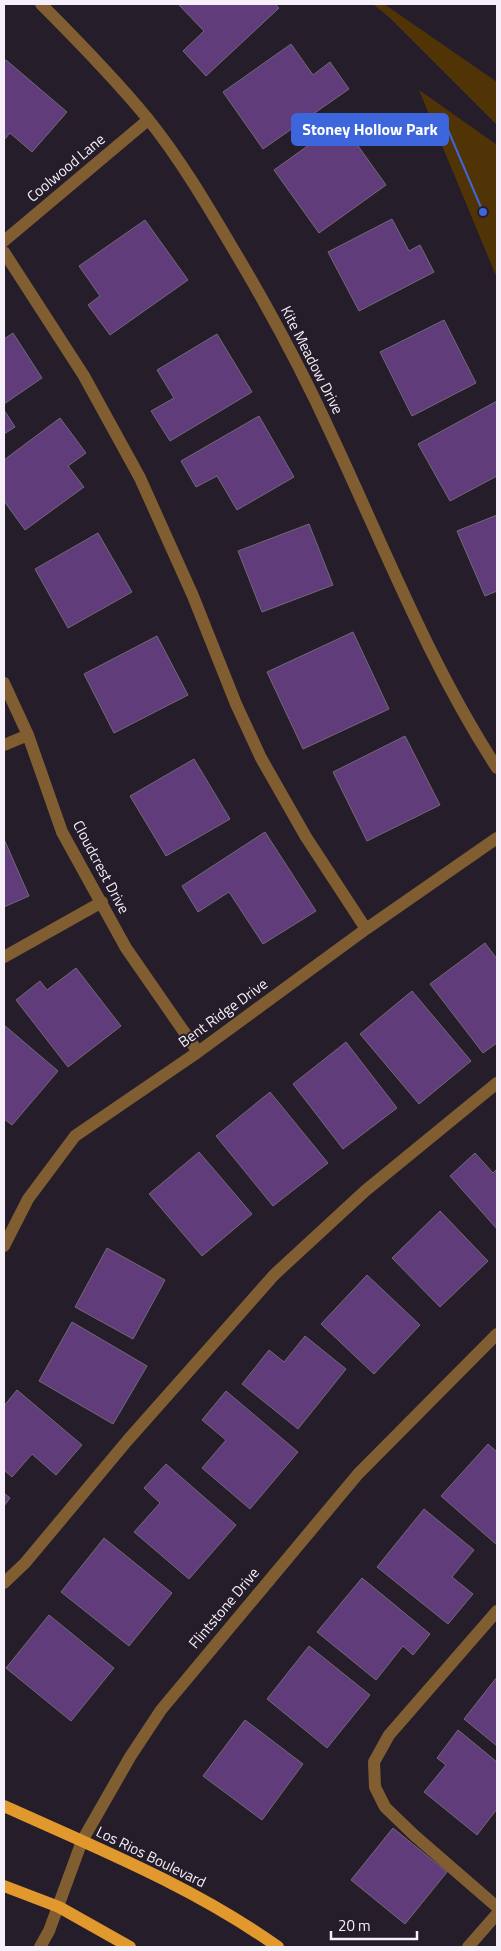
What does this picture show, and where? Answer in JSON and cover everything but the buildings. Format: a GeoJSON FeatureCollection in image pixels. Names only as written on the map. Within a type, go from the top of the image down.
{"type":"FeatureCollection","features":[{"type":"Feature","properties":{"kind":"main road","name":"Los Rios Boulevard"},"geometry":{"type":"LineString","coordinates":[[4,1806],[172,1883],[256,1931],[278,1947]]}},
{"type":"Feature","properties":{"kind":"main road"},"geometry":{"type":"LineString","coordinates":[[4,1886],[58,1907],[130,1947]]}},
{"type":"Feature","properties":{"kind":"street","name":"Kite Meadow Drive"},"geometry":{"type":"LineString","coordinates":[[41,4],[80,42],[148,120],[198,189],[279,326],[333,436],[420,630],[472,730],[497,768]]}},
{"type":"Feature","properties":{"kind":"street","name":"Coolwood Lane"},"geometry":{"type":"LineString","coordinates":[[4,241],[148,120]]}},
{"type":"Feature","properties":{"kind":"street"},"geometry":{"type":"LineString","coordinates":[[4,252],[84,376],[140,478],[193,596],[236,704],[261,758],[306,837],[366,929]]}},
{"type":"Feature","properties":{"kind":"street","name":"Cloudcrest Drive"},"geometry":{"type":"LineString","coordinates":[[4,683],[28,735],[62,832],[126,948],[198,1052]]}},
{"type":"Feature","properties":{"kind":"street"},"geometry":{"type":"LineString","coordinates":[[4,745],[28,735]]}},
{"type":"Feature","properties":{"kind":"street","name":"Bent Ridge Drive"},"geometry":{"type":"LineString","coordinates":[[4,1246],[28,1199],[75,1136],[198,1052],[366,929],[497,838]]}},
{"type":"Feature","properties":{"kind":"street"},"geometry":{"type":"LineString","coordinates":[[4,958],[102,902]]}},
{"type":"Feature","properties":{"kind":"street"},"geometry":{"type":"LineString","coordinates":[[4,1583],[25,1563],[127,1441],[274,1275],[365,1192],[497,1083]]}},
{"type":"Feature","properties":{"kind":"street","name":"Flintstone Drive"},"geometry":{"type":"LineString","coordinates":[[40,1947],[49,1931],[82,1842],[130,1758],[161,1710],[358,1474],[497,1334]]}},
{"type":"Feature","properties":{"kind":"street"},"geometry":{"type":"LineString","coordinates":[[497,1611],[389,1734],[374,1762],[375,1787],[385,1807],[414,1835],[497,1906]]}},
{"type":"Feature","properties":{"kind":"street"},"geometry":{"type":"LineString","coordinates":[[468,1947],[497,1914]]}},
{"type":"Feature","properties":{"kind":"shaded area"},"geometry":{"type":"Polygon","coordinates":[[[373,4],[384,4],[497,82],[497,125],[390,18],[373,4]]]}},
{"type":"Feature","properties":{"kind":"shaded area"},"geometry":{"type":"Polygon","coordinates":[[[419,90],[497,145],[497,278],[419,90]]]}},
{"type":"Feature","properties":{"kind":"place","name":"Stoney Hollow Park"},"geometry":{"type":"Point","coordinates":[483,212]}}]}
